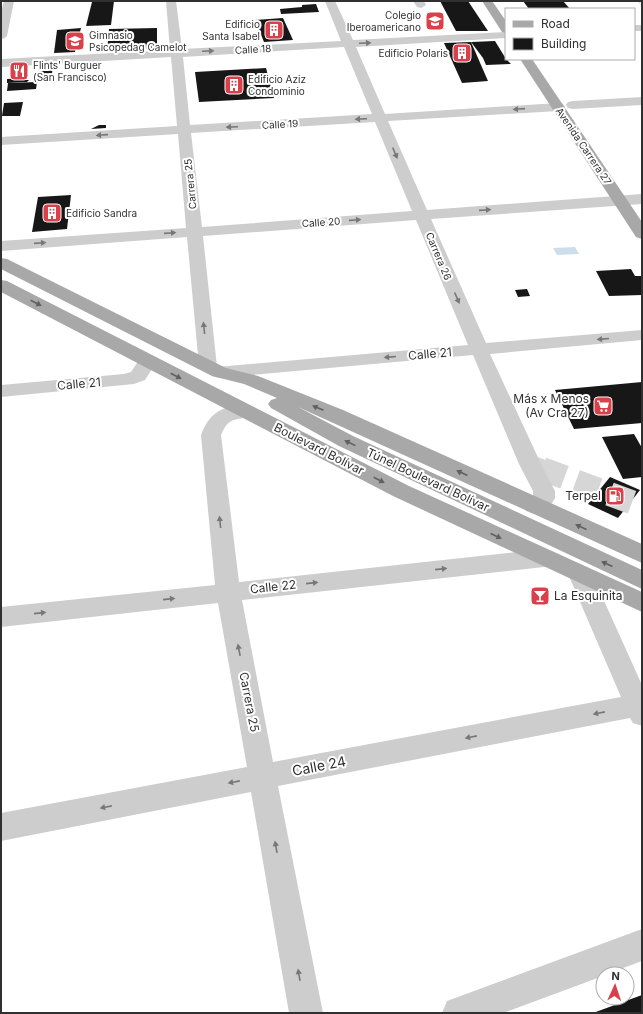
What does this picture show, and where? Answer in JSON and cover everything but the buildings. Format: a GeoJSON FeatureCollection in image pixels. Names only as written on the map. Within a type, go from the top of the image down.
{"type":"FeatureCollection","features":[{"type":"Feature","properties":{"kind":"main road"},"geometry":{"type":"LineString","coordinates":[[487,1],[505,28]]}},
{"type":"Feature","properties":{"kind":"main road","name":"Avenida Carrera 27"},"geometry":{"type":"LineString","coordinates":[[527,60],[558,107],[635,198],[642,234]]}},
{"type":"Feature","properties":{"kind":"main road","name":"Avenida Carrera 27"},"geometry":{"type":"LineString","coordinates":[[541,60],[582,118]]}},
{"type":"Feature","properties":{"kind":"main road"},"geometry":{"type":"LineString","coordinates":[[1,263],[214,369],[251,380],[316,407],[642,554]]}},
{"type":"Feature","properties":{"kind":"main road","name":"Boulevard Bolívar"},"geometry":{"type":"LineString","coordinates":[[1,285],[401,491],[642,604]]}},
{"type":"Feature","properties":{"kind":"main road","name":"Túnel Boulevard Bolívar"},"geometry":{"type":"LineString","coordinates":[[214,369],[346,441],[642,580]]}},
{"type":"Feature","properties":{"kind":"street"},"geometry":{"type":"LineString","coordinates":[[1,36],[6,2],[22,1]]}},
{"type":"Feature","properties":{"kind":"street","name":"Carrera 25"},"geometry":{"type":"LineString","coordinates":[[171,1],[195,231],[214,369]]}},
{"type":"Feature","properties":{"kind":"street","name":"Carrera 26"},"geometry":{"type":"LineString","coordinates":[[330,1],[479,349],[530,464],[544,491],[544,498],[534,506]]}},
{"type":"Feature","properties":{"kind":"street","name":"Calle 18"},"geometry":{"type":"LineString","coordinates":[[1,62],[505,35]]}},
{"type":"Feature","properties":{"kind":"street"},"geometry":{"type":"LineString","coordinates":[[573,105],[642,101]]}},
{"type":"Feature","properties":{"kind":"street","name":"Calle 19"},"geometry":{"type":"LineString","coordinates":[[1,141],[558,107]]}},
{"type":"Feature","properties":{"kind":"street","name":"Calle 20"},"geometry":{"type":"LineString","coordinates":[[1,246],[635,198]]}},
{"type":"Feature","properties":{"kind":"street","name":"Calle 21"},"geometry":{"type":"LineString","coordinates":[[214,369],[642,335]]}},
{"type":"Feature","properties":{"kind":"street","name":"Calle 21"},"geometry":{"type":"LineString","coordinates":[[1,391],[126,380],[138,376],[148,361]]}},
{"type":"Feature","properties":{"kind":"street","name":"Carrera 25"},"geometry":{"type":"LineString","coordinates":[[245,412],[226,414],[216,422],[211,435],[228,592],[306,1013]]}},
{"type":"Feature","properties":{"kind":"street","name":"Calle 22"},"geometry":{"type":"LineString","coordinates":[[1,617],[544,558]]}},
{"type":"Feature","properties":{"kind":"street"},"geometry":{"type":"LineString","coordinates":[[580,574],[640,710]]}},
{"type":"Feature","properties":{"kind":"street","name":"Calle 24"},"geometry":{"type":"LineString","coordinates":[[1,827],[263,777],[640,710]]}},
{"type":"Feature","properties":{"kind":"street"},"geometry":{"type":"LineString","coordinates":[[459,1013],[642,945]]}},
{"type":"Feature","properties":{"kind":"path"},"geometry":{"type":"LineString","coordinates":[[638,1],[642,5]]}},
{"type":"Feature","properties":{"kind":"water"},"geometry":{"type":"Polygon","coordinates":[[[575,247],[579,254],[557,255],[553,248],[575,247]]]}},
{"type":"Feature","properties":{"kind":"tunnel"},"geometry":{"type":"LineString","coordinates":[[530,464],[545,470]]}},
{"type":"Feature","properties":{"kind":"tunnel"},"geometry":{"type":"LineString","coordinates":[[542,469],[642,506]]}},
{"type":"Feature","properties":{"kind":"place","name":"Colegio Iberoamericano"},"geometry":{"type":"Point","coordinates":[435,21]}},
{"type":"Feature","properties":{"kind":"place","name":"Edificio Santa Isabel"},"geometry":{"type":"Point","coordinates":[274,30]}},
{"type":"Feature","properties":{"kind":"place","name":"Gimnasio Psicopedag Camelot"},"geometry":{"type":"Point","coordinates":[75,41]}},
{"type":"Feature","properties":{"kind":"place","name":"Edificio Polaris"},"geometry":{"type":"Point","coordinates":[462,53]}},
{"type":"Feature","properties":{"kind":"place","name":"Flints' Burguer (San Francisco)"},"geometry":{"type":"Point","coordinates":[19,71]}},
{"type":"Feature","properties":{"kind":"place","name":"Edificio Aziz Condominio"},"geometry":{"type":"Point","coordinates":[234,85]}},
{"type":"Feature","properties":{"kind":"place","name":"Edificio Sandra"},"geometry":{"type":"Point","coordinates":[52,213]}},
{"type":"Feature","properties":{"kind":"place","name":"Más x Menos (Av Cra 27)"},"geometry":{"type":"Point","coordinates":[603,406]}},
{"type":"Feature","properties":{"kind":"place","name":"Terpel"},"geometry":{"type":"Point","coordinates":[615,496]}},
{"type":"Feature","properties":{"kind":"place","name":"La Esquinita"},"geometry":{"type":"Point","coordinates":[540,596]}}]}
